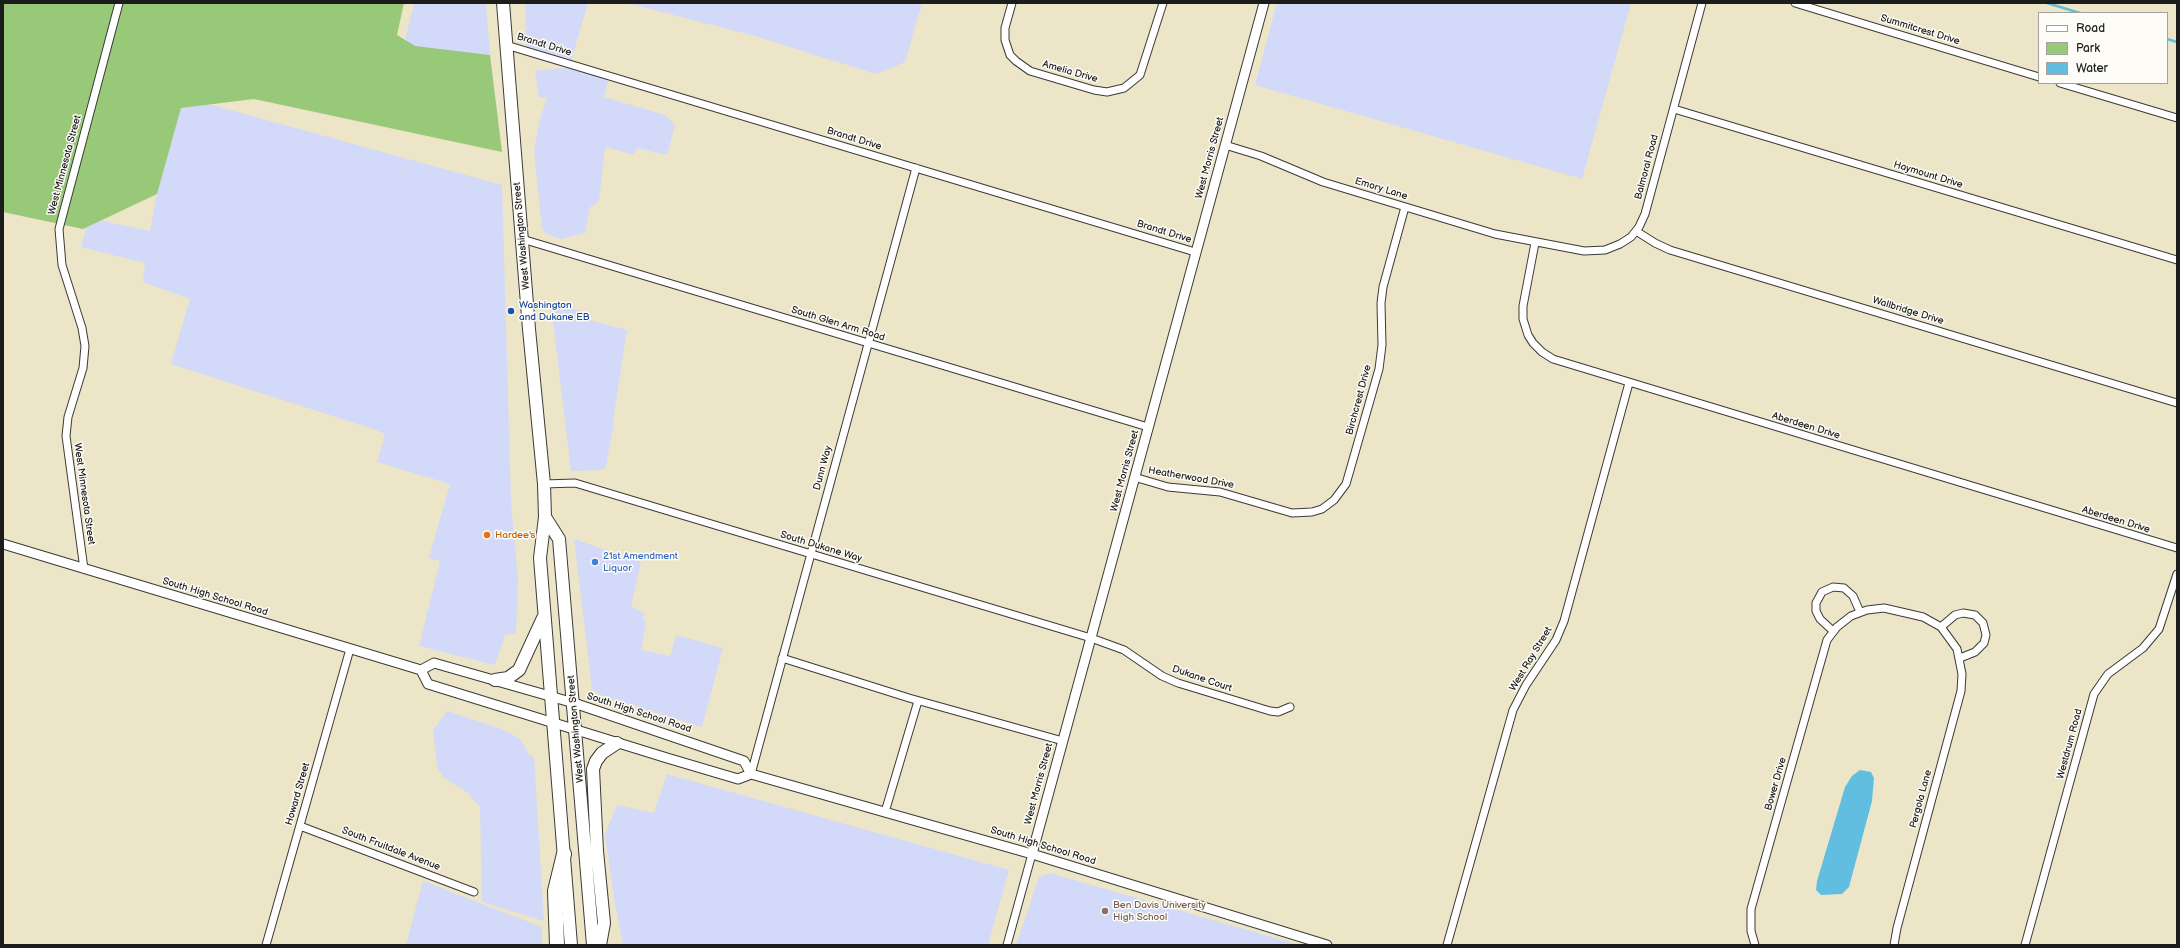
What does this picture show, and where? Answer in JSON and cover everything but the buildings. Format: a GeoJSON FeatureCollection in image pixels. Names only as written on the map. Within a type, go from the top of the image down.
{"type":"FeatureCollection","features":[{"type":"Feature","properties":{"kind":"highway"},"geometry":{"type":"LineString","coordinates":[[557,945],[555,891],[564,854]]}},
{"type":"Feature","properties":{"kind":"main road","name":"West Washington Street"},"geometry":{"type":"LineString","coordinates":[[503,3],[544,484],[545,517],[540,558],[571,945]]}},
{"type":"Feature","properties":{"kind":"main road","name":"West Washington Street"},"geometry":{"type":"LineString","coordinates":[[545,517],[559,539],[593,945]]}},
{"type":"Feature","properties":{"kind":"main road"},"geometry":{"type":"LineString","coordinates":[[495,680],[512,676],[522,666],[544,615]]}},
{"type":"Feature","properties":{"kind":"main road"},"geometry":{"type":"LineString","coordinates":[[600,945],[604,923],[597,851],[593,769],[596,761],[602,753],[617,743]]}},
{"type":"Feature","properties":{"kind":"street","name":"West Minnesota Street"},"geometry":{"type":"LineString","coordinates":[[84,569],[66,436],[68,417],[83,368],[85,346],[82,328],[62,265],[59,229],[120,3]]}},
{"type":"Feature","properties":{"kind":"street","name":"Amelia Drive"},"geometry":{"type":"LineString","coordinates":[[1012,3],[1005,32],[1005,40],[1012,56],[1020,65],[1030,71],[1094,90],[1111,92],[1127,86],[1140,75],[1163,3]]}},
{"type":"Feature","properties":{"kind":"street","name":"West Morris Street"},"geometry":{"type":"LineString","coordinates":[[1007,945],[1224,145],[1264,3]]}},
{"type":"Feature","properties":{"kind":"street","name":"Balmoral Road"},"geometry":{"type":"LineString","coordinates":[[1535,243],[1597,252],[1620,244],[1636,231],[1645,214],[1702,3]]}},
{"type":"Feature","properties":{"kind":"street","name":"Summitcrest Drive"},"geometry":{"type":"LineString","coordinates":[[1795,3],[2038,76]]}},
{"type":"Feature","properties":{"kind":"street","name":"Brandt Drive"},"geometry":{"type":"LineString","coordinates":[[506,45],[1196,252]]}},
{"type":"Feature","properties":{"kind":"street"},"geometry":{"type":"LineString","coordinates":[[2063,84],[2177,118]]}},
{"type":"Feature","properties":{"kind":"street","name":"Haymount Drive"},"geometry":{"type":"LineString","coordinates":[[1674,109],[2177,260]]}},
{"type":"Feature","properties":{"kind":"street","name":"Emory Lane"},"geometry":{"type":"LineString","coordinates":[[1224,145],[1261,156],[1323,182],[1495,234],[1535,243]]}},
{"type":"Feature","properties":{"kind":"street","name":"Dunn Way"},"geometry":{"type":"LineString","coordinates":[[751,774],[916,168]]}},
{"type":"Feature","properties":{"kind":"street","name":"Birchcrest Drive"},"geometry":{"type":"LineString","coordinates":[[1244,499],[1292,514],[1307,513],[1322,509],[1331,503],[1344,488],[1379,368],[1382,345],[1383,287],[1405,207]]}},
{"type":"Feature","properties":{"kind":"street","name":"Wallbridge Drive"},"geometry":{"type":"LineString","coordinates":[[1636,231],[1655,243],[1670,250],[2177,404]]}},
{"type":"Feature","properties":{"kind":"street","name":"South Glen Arm Road"},"geometry":{"type":"LineString","coordinates":[[522,239],[1148,427]]}},
{"type":"Feature","properties":{"kind":"street","name":"Aberdeen Drive"},"geometry":{"type":"LineString","coordinates":[[1535,243],[1523,306],[1525,328],[1533,343],[1542,352],[1557,361],[2177,548]]}},
{"type":"Feature","properties":{"kind":"street","name":"West Ray Street"},"geometry":{"type":"LineString","coordinates":[[1447,945],[1513,710],[1526,684],[1556,640],[1564,621],[1629,383]]}},
{"type":"Feature","properties":{"kind":"street","name":"Heatherwood Drive"},"geometry":{"type":"LineString","coordinates":[[1134,477],[1168,487],[1213,491],[1244,499]]}},
{"type":"Feature","properties":{"kind":"street","name":"South Dukane Way"},"geometry":{"type":"LineString","coordinates":[[544,484],[575,483],[1091,638]]}},
{"type":"Feature","properties":{"kind":"street","name":"South High School Road"},"geometry":{"type":"LineString","coordinates":[[3,544],[420,670],[434,663],[574,704],[744,761],[751,774]]}},
{"type":"Feature","properties":{"kind":"street","name":"Westdrum Road"},"geometry":{"type":"LineString","coordinates":[[2026,945],[2094,694],[2108,674],[2143,648],[2160,629],[2177,574]]}},
{"type":"Feature","properties":{"kind":"street"},"geometry":{"type":"LineString","coordinates":[[1833,631],[1820,619],[1816,611],[1816,603],[1822,592],[1833,587],[1844,588],[1853,596],[1860,612]]}},
{"type":"Feature","properties":{"kind":"street","name":"Bower Drive"},"geometry":{"type":"LineString","coordinates":[[1755,945],[1751,932],[1751,910],[1825,647],[1833,631],[1847,619],[1860,612],[1884,608],[1909,613]]}},
{"type":"Feature","properties":{"kind":"street","name":"Pergola Lane"},"geometry":{"type":"LineString","coordinates":[[1894,945],[1897,928],[1961,691],[1962,674],[1960,658],[1954,642],[1941,627],[1926,619],[1909,613]]}},
{"type":"Feature","properties":{"kind":"street"},"geometry":{"type":"LineString","coordinates":[[1941,627],[1955,615],[1962,613],[1975,615],[1983,624],[1986,636],[1984,643],[1975,652],[1960,658]]}},
{"type":"Feature","properties":{"kind":"street","name":"Dukane Court"},"geometry":{"type":"LineString","coordinates":[[1091,638],[1124,650],[1162,676],[1182,684],[1270,711],[1278,712],[1290,707]]}},
{"type":"Feature","properties":{"kind":"street","name":"Howard Street"},"geometry":{"type":"LineString","coordinates":[[266,945],[350,649]]}},
{"type":"Feature","properties":{"kind":"street"},"geometry":{"type":"LineString","coordinates":[[782,658],[918,701],[1063,741]]}},
{"type":"Feature","properties":{"kind":"street","name":"South High School Road"},"geometry":{"type":"LineString","coordinates":[[420,670],[428,684],[617,743],[738,779],[751,774],[885,812],[1032,854],[1327,945]]}},
{"type":"Feature","properties":{"kind":"street"},"geometry":{"type":"LineString","coordinates":[[885,812],[918,701]]}},
{"type":"Feature","properties":{"kind":"street","name":"South Fruitdale Avenue"},"geometry":{"type":"LineString","coordinates":[[300,826],[474,892]]}},
{"type":"Feature","properties":{"kind":"shaded area"},"geometry":{"type":"Polygon","coordinates":[[[414,3],[486,3],[490,55],[412,50],[405,41],[414,3]]]}},
{"type":"Feature","properties":{"kind":"shaded area"},"geometry":{"type":"Polygon","coordinates":[[[525,3],[588,3],[571,61],[526,46],[525,3]]]}},
{"type":"Feature","properties":{"kind":"shaded area"},"geometry":{"type":"Polygon","coordinates":[[[627,3],[922,3],[905,62],[876,74],[755,36],[627,3]]]}},
{"type":"Feature","properties":{"kind":"shaded area"},"geometry":{"type":"Polygon","coordinates":[[[1277,3],[1631,3],[1582,179],[1255,85],[1277,3]]]}},
{"type":"Feature","properties":{"kind":"shaded area"},"geometry":{"type":"Polygon","coordinates":[[[572,67],[609,77],[604,97],[665,115],[675,125],[667,155],[637,148],[634,155],[605,147],[599,201],[590,207],[585,233],[561,239],[546,234],[542,228],[534,151],[539,124],[547,97],[539,98],[535,71],[572,67]]]}},
{"type":"Feature","properties":{"kind":"shaded area"},"geometry":{"type":"Polygon","coordinates":[[[194,100],[502,185],[511,502],[518,580],[516,633],[505,635],[495,665],[419,646],[440,561],[429,558],[450,484],[377,462],[385,434],[171,364],[190,299],[143,282],[145,263],[81,247],[89,218],[150,231],[160,179],[181,108],[194,100]]]}},
{"type":"Feature","properties":{"kind":"shaded area"},"geometry":{"type":"Polygon","coordinates":[[[551,304],[582,311],[581,318],[627,330],[613,428],[605,470],[571,471],[551,304]]]}},
{"type":"Feature","properties":{"kind":"shaded area"},"geometry":{"type":"Polygon","coordinates":[[[574,539],[641,562],[631,607],[644,613],[643,621],[646,622],[641,650],[670,656],[676,635],[723,648],[702,727],[601,695],[592,689],[574,539]]]}},
{"type":"Feature","properties":{"kind":"shaded area"},"geometry":{"type":"Polygon","coordinates":[[[447,711],[502,729],[520,739],[526,748],[527,754],[534,757],[544,921],[482,902],[480,807],[468,793],[443,777],[437,767],[433,730],[447,711]]]}},
{"type":"Feature","properties":{"kind":"shaded area"},"geometry":{"type":"Polygon","coordinates":[[[667,774],[1009,870],[988,945],[623,945],[614,898],[605,834],[617,805],[654,813],[667,774]]]}},
{"type":"Feature","properties":{"kind":"shaded area","name":"Ben Davis University High School"},"geometry":{"type":"Polygon","coordinates":[[[1050,873],[1299,945],[1016,945],[1039,877],[1050,873]]]}},
{"type":"Feature","properties":{"kind":"shaded area"},"geometry":{"type":"Polygon","coordinates":[[[423,881],[542,927],[542,945],[406,945],[423,881]]]}},
{"type":"Feature","properties":{"kind":"green space"},"geometry":{"type":"Polygon","coordinates":[[[3,3],[404,3],[397,35],[415,46],[490,55],[502,152],[254,99],[181,108],[157,194],[83,229],[3,212],[3,3]]]}},
{"type":"Feature","properties":{"kind":"water"},"geometry":{"type":"Polygon","coordinates":[[[1860,770],[1871,772],[1874,778],[1872,801],[1849,887],[1842,894],[1821,895],[1816,890],[1817,881],[1845,787],[1852,776],[1860,770]]]}},
{"type":"Feature","properties":{"kind":"waterway"},"geometry":{"type":"LineString","coordinates":[[2047,3],[2077,12]]}},
{"type":"Feature","properties":{"kind":"waterway"},"geometry":{"type":"LineString","coordinates":[[2168,39],[2177,42]]}},
{"type":"Feature","properties":{"kind":"place","name":"Washington and Dukane EB"},"geometry":{"type":"Point","coordinates":[511,311]}},
{"type":"Feature","properties":{"kind":"place","name":"Hardee's"},"geometry":{"type":"Point","coordinates":[487,535]}},
{"type":"Feature","properties":{"kind":"place","name":"21st Amendment Liquor"},"geometry":{"type":"Point","coordinates":[595,562]}},
{"type":"Feature","properties":{"kind":"place","name":"Ben Davis University High School"},"geometry":{"type":"Point","coordinates":[1105,911]}}]}
